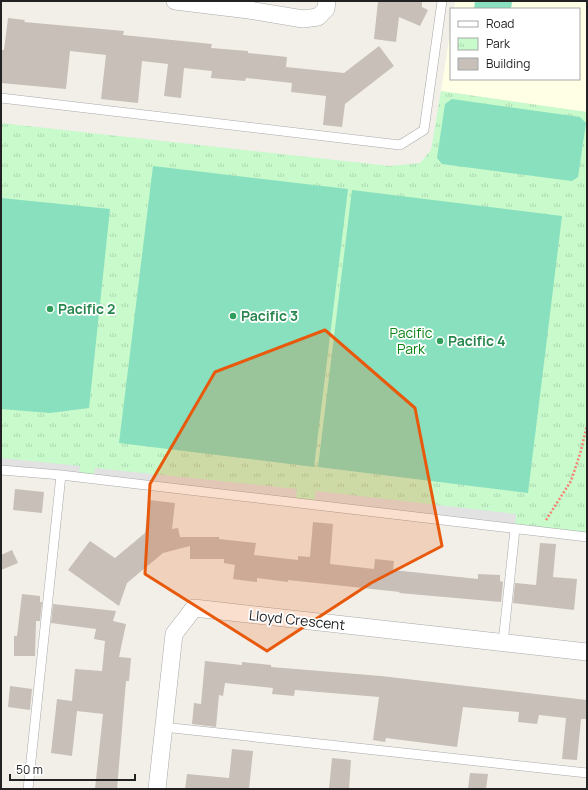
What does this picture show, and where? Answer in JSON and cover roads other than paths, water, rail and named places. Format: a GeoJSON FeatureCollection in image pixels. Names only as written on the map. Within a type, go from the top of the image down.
{"type":"FeatureCollection","features":[{"type":"Feature","properties":{"kind":"street"},"geometry":{"type":"LineString","coordinates":[[175,1],[249,10],[303,19],[318,17],[326,9],[327,1]]}},
{"type":"Feature","properties":{"kind":"street","name":"Lloyd Crescent"},"geometry":{"type":"LineString","coordinates":[[157,789],[174,634],[194,608],[503,644],[587,652]]}},
{"type":"Feature","properties":{"kind":"lane"},"geometry":{"type":"LineString","coordinates":[[1,98],[400,145],[424,130],[442,1]]}},
{"type":"Feature","properties":{"kind":"lane"},"geometry":{"type":"LineString","coordinates":[[1,470],[61,475],[587,537]]}},
{"type":"Feature","properties":{"kind":"lane"},"geometry":{"type":"LineString","coordinates":[[28,789],[61,475]]}},
{"type":"Feature","properties":{"kind":"lane"},"geometry":{"type":"LineString","coordinates":[[503,644],[515,529]]}},
{"type":"Feature","properties":{"kind":"lane"},"geometry":{"type":"LineString","coordinates":[[164,727],[587,773]]}},
{"type":"Feature","properties":{"kind":"place","name":"Pacific 2"},"geometry":{"type":"Point","coordinates":[50,309]}},
{"type":"Feature","properties":{"kind":"place","name":"Pacific 3"},"geometry":{"type":"Point","coordinates":[233,316]}},
{"type":"Feature","properties":{"kind":"place","name":"Pacific 4"},"geometry":{"type":"Point","coordinates":[440,341]}},
{"type":"Feature","properties":{"kind":"park label","name":"Pacific Park"},"geometry":{"type":"Point","coordinates":[411,342]}}]}
